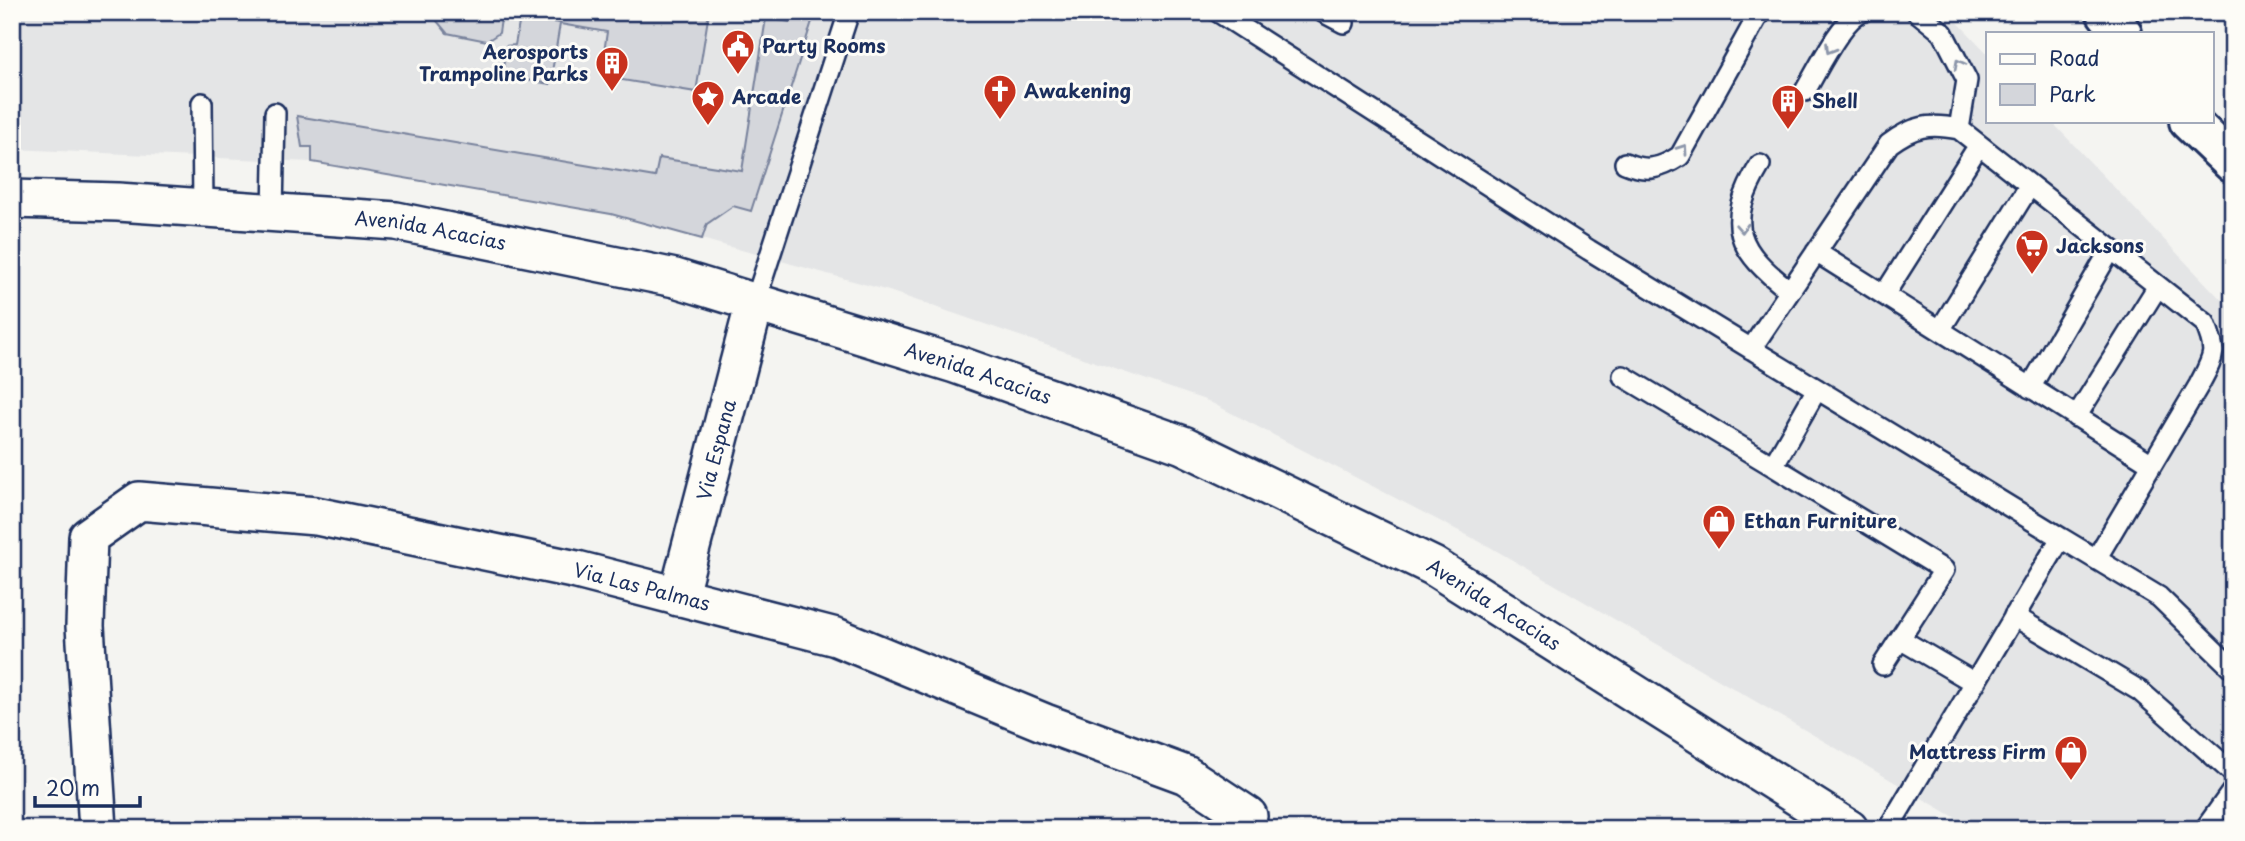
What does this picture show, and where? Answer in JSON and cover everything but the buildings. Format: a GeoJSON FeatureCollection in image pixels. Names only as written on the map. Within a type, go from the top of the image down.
{"type":"FeatureCollection","features":[{"type":"Feature","properties":{"kind":"main road"},"geometry":{"type":"LineString","coordinates":[[2106,12],[2121,32]]}},
{"type":"Feature","properties":{"kind":"main road"},"geometry":{"type":"LineString","coordinates":[[2190,122],[2233,163]]}},
{"type":"Feature","properties":{"kind":"street","name":"Avenida Acacias"},"geometry":{"type":"LineString","coordinates":[[12,199],[396,221],[675,278],[955,364],[1196,451],[1433,566],[1850,829]]}},
{"type":"Feature","properties":{"kind":"street","name":"Via Espana"},"geometry":{"type":"LineString","coordinates":[[678,597],[755,302]]}},
{"type":"Feature","properties":{"kind":"street","name":"Via Las Palmas"},"geometry":{"type":"LineString","coordinates":[[98,829],[85,626],[88,537],[138,501],[316,516],[577,570],[836,637],[1045,723],[1186,775],[1248,816],[1246,829]]}},
{"type":"Feature","properties":{"kind":"lane"},"geometry":{"type":"LineString","coordinates":[[755,302],[849,12]]}},
{"type":"Feature","properties":{"kind":"lane"},"geometry":{"type":"LineString","coordinates":[[1218,12],[1589,250],[2159,597],[2233,669]]}},
{"type":"Feature","properties":{"kind":"lane"},"geometry":{"type":"LineString","coordinates":[[1323,12],[1344,23]]}},
{"type":"Feature","properties":{"kind":"lane"},"geometry":{"type":"LineString","coordinates":[[1625,163],[1641,170],[1663,167],[1680,156],[1760,12]]}},
{"type":"Feature","properties":{"kind":"lane"},"geometry":{"type":"LineString","coordinates":[[1805,91],[1837,37],[1855,14],[1862,12]]}},
{"type":"Feature","properties":{"kind":"lane"},"geometry":{"type":"LineString","coordinates":[[1917,12],[1943,33],[1967,80],[1959,130]]}},
{"type":"Feature","properties":{"kind":"lane"},"geometry":{"type":"LineString","coordinates":[[202,103],[203,208]]}},
{"type":"Feature","properties":{"kind":"lane"},"geometry":{"type":"LineString","coordinates":[[273,213],[275,113]]}},
{"type":"Feature","properties":{"kind":"lane"},"geometry":{"type":"LineString","coordinates":[[1751,349],[1889,144],[1908,130],[1933,124],[1959,130],[2205,323],[2215,345],[2199,385],[2096,559]]}},
{"type":"Feature","properties":{"kind":"lane"},"geometry":{"type":"LineString","coordinates":[[1884,296],[1979,145]]}},
{"type":"Feature","properties":{"kind":"lane"},"geometry":{"type":"LineString","coordinates":[[1760,164],[1744,192],[1740,231],[1746,250],[1758,266],[1790,291]]}},
{"type":"Feature","properties":{"kind":"lane"},"geometry":{"type":"LineString","coordinates":[[1940,330],[2030,185]]}},
{"type":"Feature","properties":{"kind":"lane"},"geometry":{"type":"LineString","coordinates":[[2030,388],[2110,249]]}},
{"type":"Feature","properties":{"kind":"lane"},"geometry":{"type":"LineString","coordinates":[[1816,252],[2152,464]]}},
{"type":"Feature","properties":{"kind":"lane"},"geometry":{"type":"LineString","coordinates":[[2076,417],[2158,286]]}},
{"type":"Feature","properties":{"kind":"lane"},"geometry":{"type":"LineString","coordinates":[[1623,376],[1944,570],[1883,665]]}},
{"type":"Feature","properties":{"kind":"lane"},"geometry":{"type":"LineString","coordinates":[[1773,466],[1816,389]]}},
{"type":"Feature","properties":{"kind":"lane"},"geometry":{"type":"LineString","coordinates":[[1888,829],[2061,538]]}},
{"type":"Feature","properties":{"kind":"lane"},"geometry":{"type":"LineString","coordinates":[[2014,616],[2140,691],[2233,773]]}},
{"type":"Feature","properties":{"kind":"lane"},"geometry":{"type":"LineString","coordinates":[[1900,639],[1975,683]]}},
{"type":"Feature","properties":{"kind":"lane"},"geometry":{"type":"LineString","coordinates":[[2205,829],[2233,790]]}},
{"type":"Feature","properties":{"kind":"shaded area"},"geometry":{"type":"Polygon","coordinates":[[[12,12],[1948,12],[1986,52],[1986,122],[2052,122],[2233,312],[2233,829],[1975,829],[1490,547],[1208,401],[889,291],[611,214],[312,162],[12,149],[12,12]]]}},
{"type":"Feature","properties":{"kind":"shaded area"},"geometry":{"type":"Polygon","coordinates":[[[2214,12],[2233,12],[2233,33],[2214,12]]]}},
{"type":"Feature","properties":{"kind":"green space"},"geometry":{"type":"Polygon","coordinates":[[[439,12],[502,12],[499,33],[487,41],[447,33],[437,21],[439,12]]]}},
{"type":"Feature","properties":{"kind":"green space"},"geometry":{"type":"Polygon","coordinates":[[[556,12],[709,12],[696,92],[610,78],[613,61],[603,59],[607,32],[560,24],[550,84],[502,76],[506,46],[515,45],[520,18],[560,23],[561,13],[556,12]]]}},
{"type":"Feature","properties":{"kind":"green space"},"geometry":{"type":"Polygon","coordinates":[[[793,12],[815,12],[751,211],[733,206],[707,224],[702,239],[611,214],[312,162],[312,147],[302,147],[297,116],[655,177],[659,158],[742,171],[766,18],[791,22],[793,12]]]}},
{"type":"Feature","properties":{"kind":"place","name":"Party Rooms"},"geometry":{"type":"Point","coordinates":[738,76]}},
{"type":"Feature","properties":{"kind":"place","name":"Aerosports Trampoline Parks"},"geometry":{"type":"Point","coordinates":[612,93]}},
{"type":"Feature","properties":{"kind":"place","name":"Awakening"},"geometry":{"type":"Point","coordinates":[1000,121]}},
{"type":"Feature","properties":{"kind":"place","name":"Arcade"},"geometry":{"type":"Point","coordinates":[708,127]}},
{"type":"Feature","properties":{"kind":"place","name":"Shell"},"geometry":{"type":"Point","coordinates":[1788,131]}},
{"type":"Feature","properties":{"kind":"place","name":"Jacksons"},"geometry":{"type":"Point","coordinates":[2032,276]}},
{"type":"Feature","properties":{"kind":"place","name":"Ethan Furniture"},"geometry":{"type":"Point","coordinates":[1719,551]}},
{"type":"Feature","properties":{"kind":"place","name":"Mattress Firm"},"geometry":{"type":"Point","coordinates":[2071,782]}}]}
